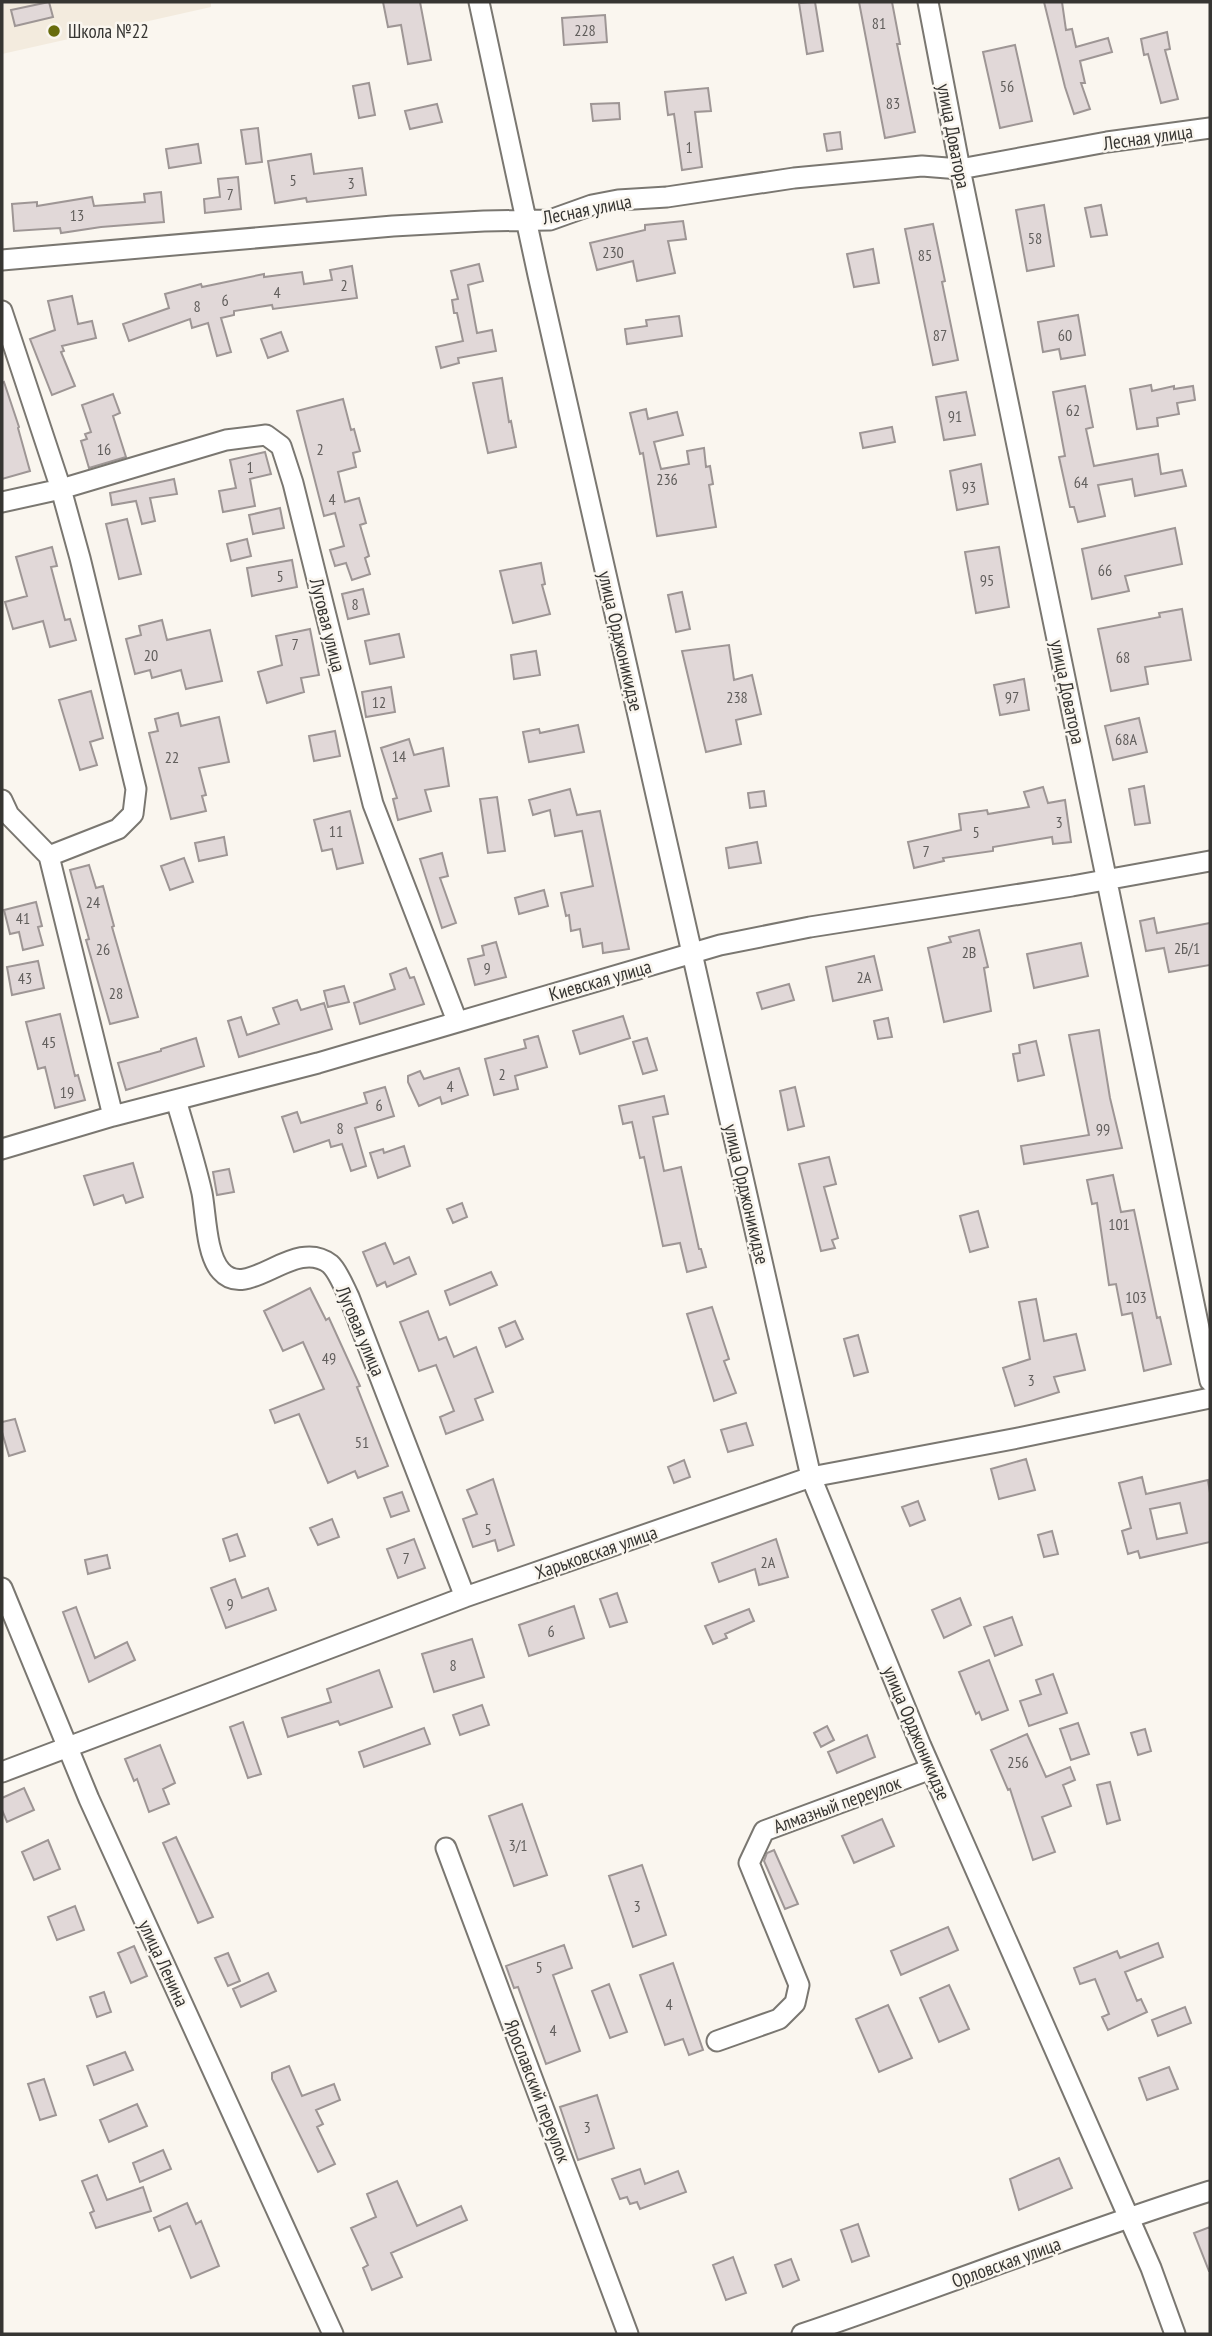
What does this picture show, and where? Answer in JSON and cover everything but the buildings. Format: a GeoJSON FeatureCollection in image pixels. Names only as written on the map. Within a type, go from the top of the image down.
{"type":"FeatureCollection","features":[{"type":"Feature","properties":{"kind":"street","name":"улица Орджоникидзе"},"geometry":{"type":"LineString","coordinates":[[479,2],[811,1478],[932,1769],[1151,2268],[1175,2334]]}},
{"type":"Feature","properties":{"kind":"street","name":"улица Доватора"},"geometry":{"type":"LineString","coordinates":[[928,2],[960,169],[1210,1381]]}},
{"type":"Feature","properties":{"kind":"street","name":"Лесная улица"},"geometry":{"type":"LineString","coordinates":[[2,260],[393,226],[550,220],[592,205],[618,200],[667,197],[794,178],[922,166],[960,169],[1107,142],[1210,128]]}},
{"type":"Feature","properties":{"kind":"street"},"geometry":{"type":"LineString","coordinates":[[2,311],[61,489],[136,789],[133,814],[118,829],[49,856]]}},
{"type":"Feature","properties":{"kind":"street","name":"Луговая улица"},"geometry":{"type":"LineString","coordinates":[[2,502],[61,489],[226,440],[266,435],[281,446],[293,483],[373,804],[457,1021]]}},
{"type":"Feature","properties":{"kind":"street"},"geometry":{"type":"LineString","coordinates":[[2,800],[9,815],[49,856],[113,1116]]}},
{"type":"Feature","properties":{"kind":"street","name":"Киевская улица"},"geometry":{"type":"LineString","coordinates":[[2,1149],[113,1116],[318,1063],[692,953],[810,927],[1072,886],[1210,861]]}},
{"type":"Feature","properties":{"kind":"street","name":"Луговая улица"},"geometry":{"type":"LineString","coordinates":[[176,1100],[201,1192],[212,1255],[222,1273],[243,1279],[303,1256],[317,1257],[332,1266],[349,1297],[465,1597]]}},
{"type":"Feature","properties":{"kind":"street","name":"Харьковская улица"},"geometry":{"type":"LineString","coordinates":[[2,1772],[465,1597],[811,1478],[1210,1398]]}},
{"type":"Feature","properties":{"kind":"street","name":"улица Ленина"},"geometry":{"type":"LineString","coordinates":[[2,1588],[89,1799],[333,2334]]}},
{"type":"Feature","properties":{"kind":"street","name":"Алмазный переулок"},"geometry":{"type":"LineString","coordinates":[[717,2041],[779,2019],[795,2003],[799,1985],[749,1863],[764,1831],[932,1769]]}},
{"type":"Feature","properties":{"kind":"street","name":"Ярославский переулок"},"geometry":{"type":"LineString","coordinates":[[446,1848],[628,2334]]}},
{"type":"Feature","properties":{"kind":"street","name":"Орловская улица"},"geometry":{"type":"LineString","coordinates":[[802,2334],[892,2304],[1128,2217],[1210,2191]]}},
{"type":"Feature","properties":{"kind":"shaded area","name":"Школа №22"},"geometry":{"type":"Polygon","coordinates":[[[2,2],[211,2],[211,7],[2,54],[2,2]]]}},
{"type":"Feature","properties":{"kind":"place","name":"Школа №22"},"geometry":{"type":"Point","coordinates":[54,31]}}]}
